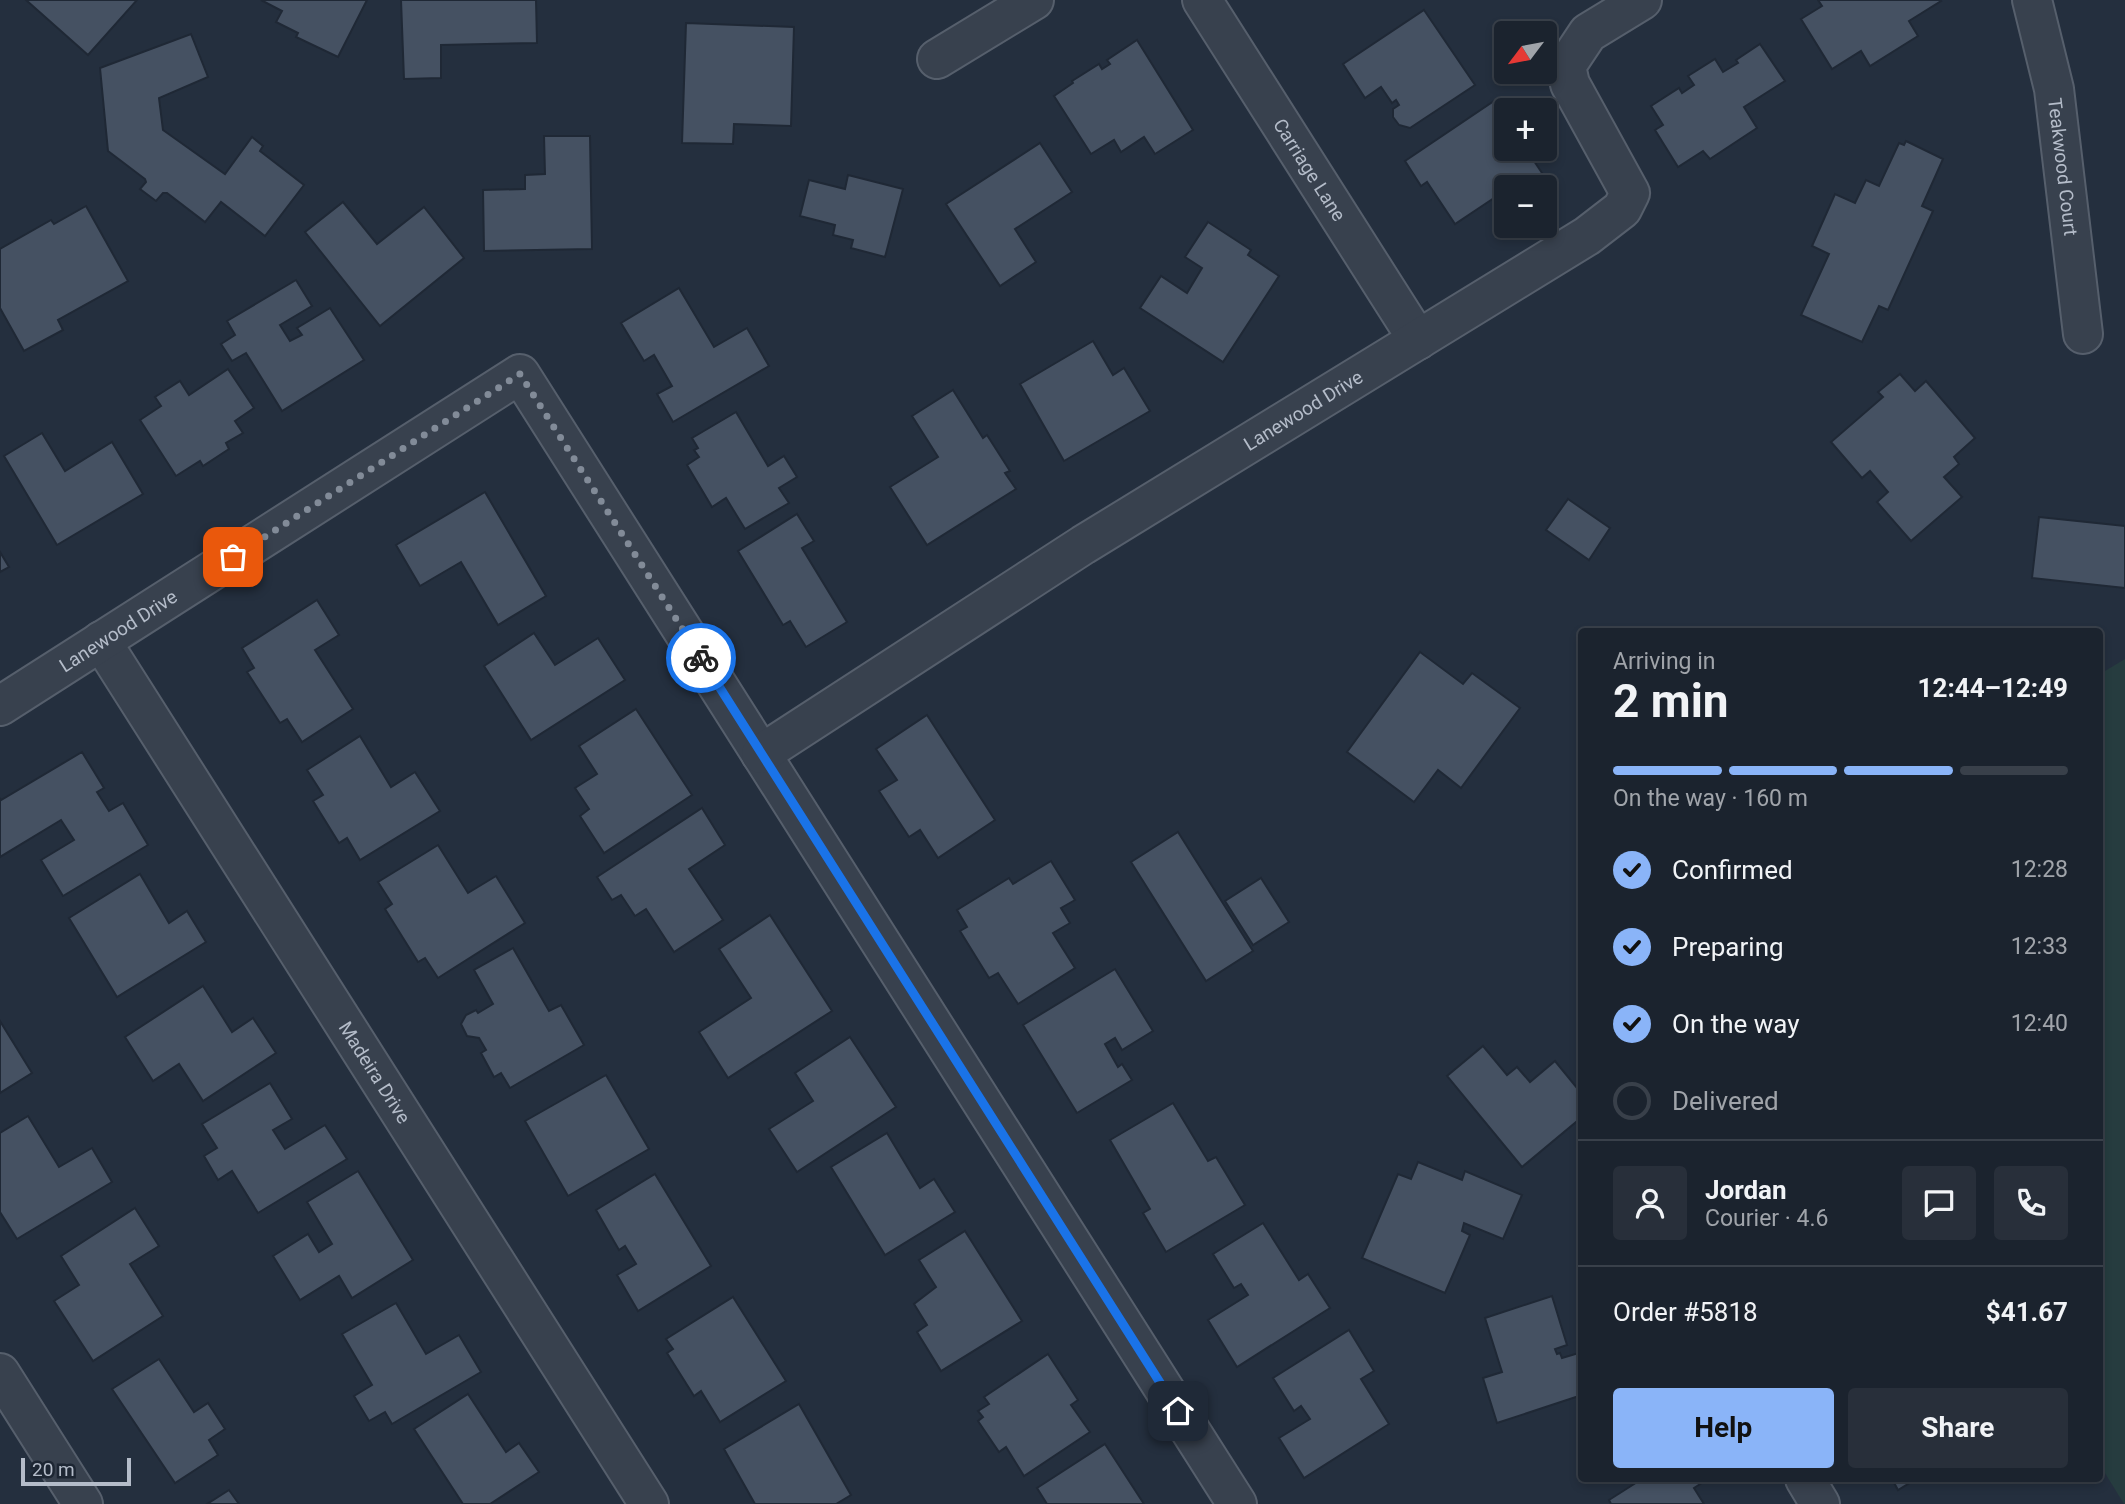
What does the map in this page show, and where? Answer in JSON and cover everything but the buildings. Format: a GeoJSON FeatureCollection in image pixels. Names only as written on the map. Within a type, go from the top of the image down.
{"type":"FeatureCollection","features":[{"type":"Feature","properties":{"kind":"street"},"geometry":{"type":"LineString","coordinates":[[937,59],[1034,0]]}},
{"type":"Feature","properties":{"kind":"street","name":"Carriage Lane"},"geometry":{"type":"LineString","coordinates":[[1202,0],[1418,340]]}},
{"type":"Feature","properties":{"kind":"street","name":"Lanewood Drive"},"geometry":{"type":"LineString","coordinates":[[0,706],[520,374],[761,754],[1083,545],[1587,236],[1622,209],[1630,192],[1570,84],[1566,66],[1588,33],[1642,0]]}},
{"type":"Feature","properties":{"kind":"street","name":"Teakwood Court"},"geometry":{"type":"LineString","coordinates":[[2032,0],[2054,89],[2083,334]]}},
{"type":"Feature","properties":{"kind":"street","name":"Madeira Drive"},"geometry":{"type":"LineString","coordinates":[[102,641],[649,1504]]}},
{"type":"Feature","properties":{"kind":"street"},"geometry":{"type":"LineString","coordinates":[[761,754],[1237,1504]]}},
{"type":"Feature","properties":{"kind":"street"},"geometry":{"type":"LineString","coordinates":[[0,1373],[83,1504]]}},
{"type":"Feature","properties":{"kind":"street"},"geometry":{"type":"LineString","coordinates":[[1807,1482],[1820,1504]]}},
{"type":"Feature","properties":{"kind":"green space"},"geometry":{"type":"Polygon","coordinates":[[[2125,659],[2125,1504],[2103,1470],[2103,672],[2125,659]]]}},
{"type":"Feature","properties":{"kind":"way so far"},"geometry":{"type":"LineString","coordinates":[[233,557],[520,374],[701,658]]}},
{"type":"Feature","properties":{"kind":"route"},"geometry":{"type":"LineString","coordinates":[[701,658],[1178,1411]]}}]}
